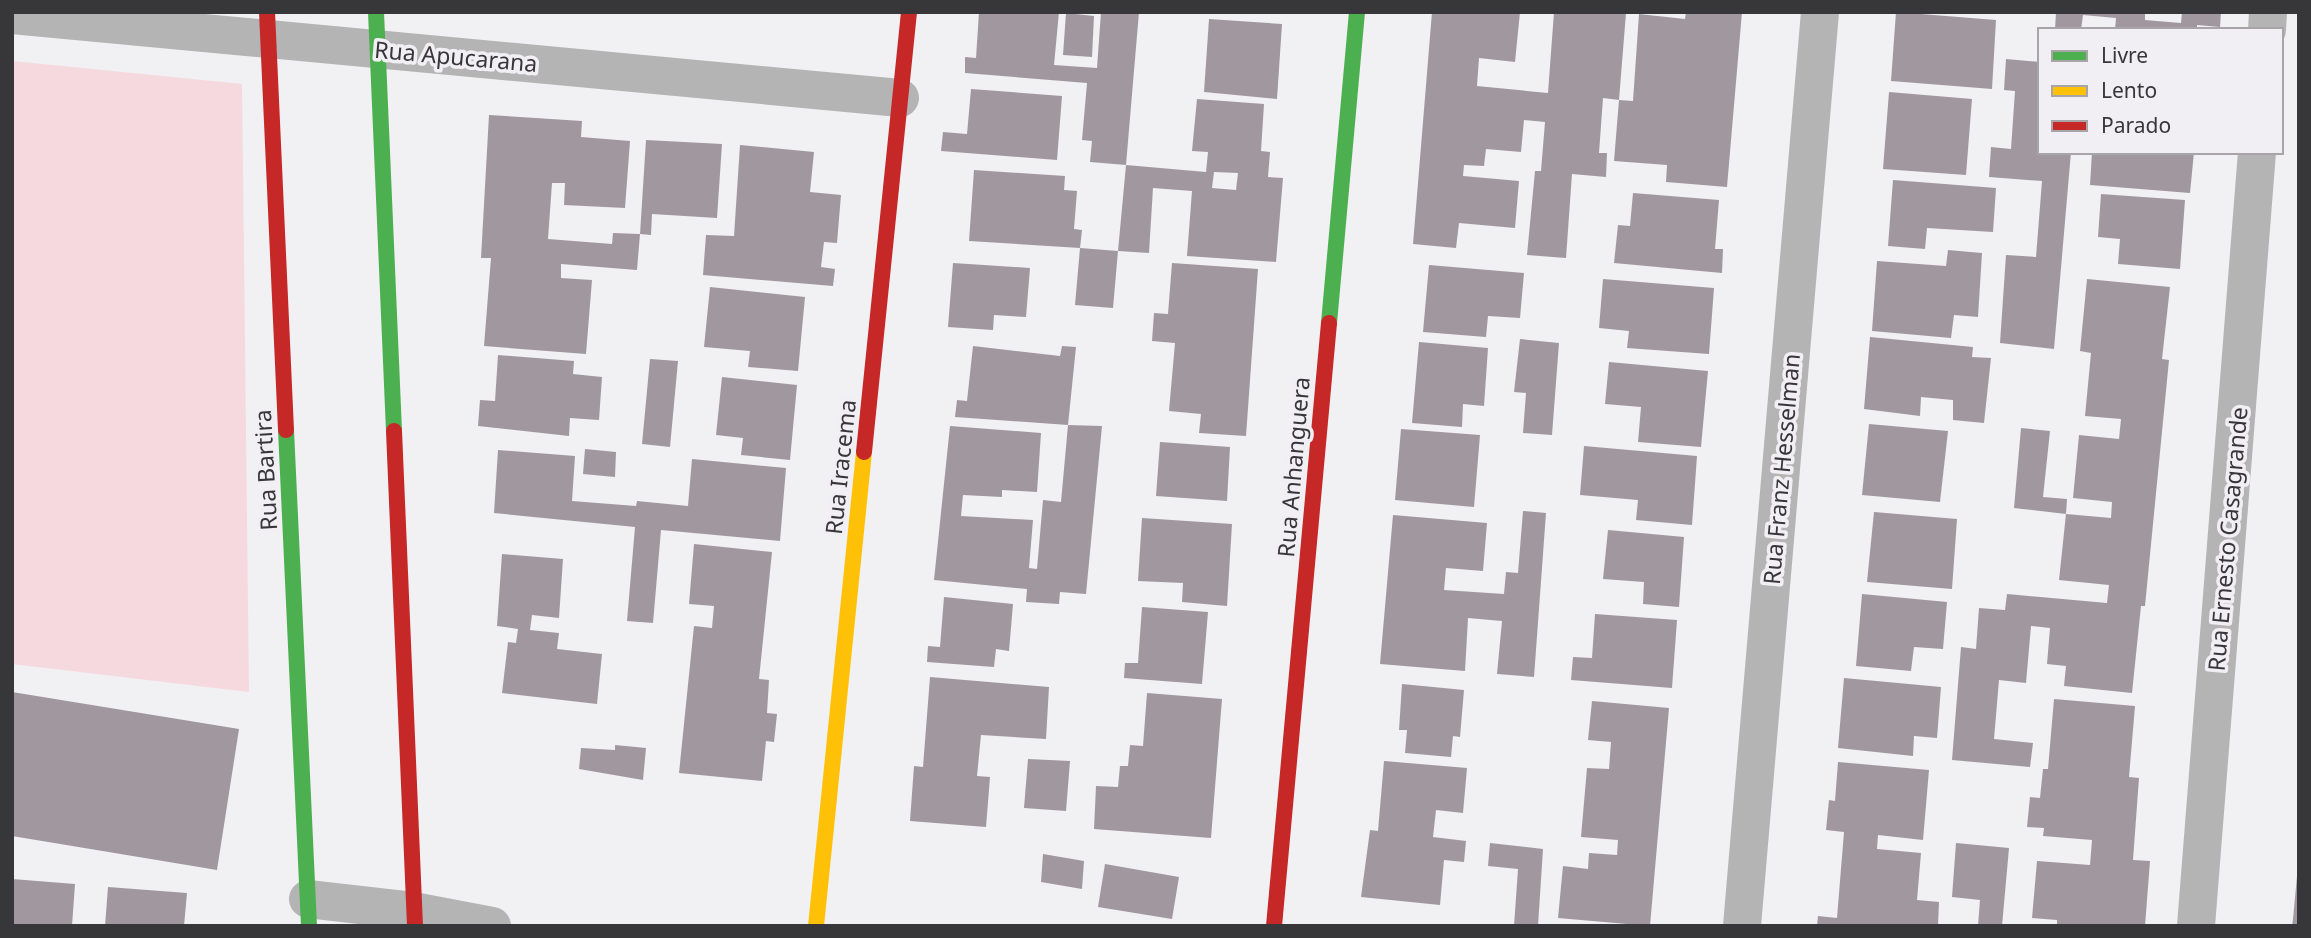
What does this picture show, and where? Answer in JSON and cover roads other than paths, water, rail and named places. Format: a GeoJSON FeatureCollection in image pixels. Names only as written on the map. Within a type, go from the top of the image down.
{"type":"FeatureCollection","features":[{"type":"Feature","properties":{"kind":"street","name":"Rua Iracema"},"geometry":{"type":"LineString","coordinates":[[816,926],[909,12]]}},
{"type":"Feature","properties":{"kind":"street","name":"Rua Anhanguera"},"geometry":{"type":"LineString","coordinates":[[1274,926],[1357,12]]}},
{"type":"Feature","properties":{"kind":"street","name":"Rua Franz Hesselman"},"geometry":{"type":"LineString","coordinates":[[1742,926],[1820,12]]}},
{"type":"Feature","properties":{"kind":"street","name":"Rua Apucarana"},"geometry":{"type":"LineString","coordinates":[[12,15],[376,31],[900,98]]}},
{"type":"Feature","properties":{"kind":"street","name":"Rua Bartira"},"geometry":{"type":"LineString","coordinates":[[267,26],[308,913]]}},
{"type":"Feature","properties":{"kind":"street"},"geometry":{"type":"LineString","coordinates":[[376,31],[414,918]]}},
{"type":"Feature","properties":{"kind":"street","name":"Rua Ernesto Casagrande"},"geometry":{"type":"LineString","coordinates":[[2196,926],[2257,154]]}},
{"type":"Feature","properties":{"kind":"street"},"geometry":{"type":"LineString","coordinates":[[308,913],[414,918],[492,926]]}}]}
